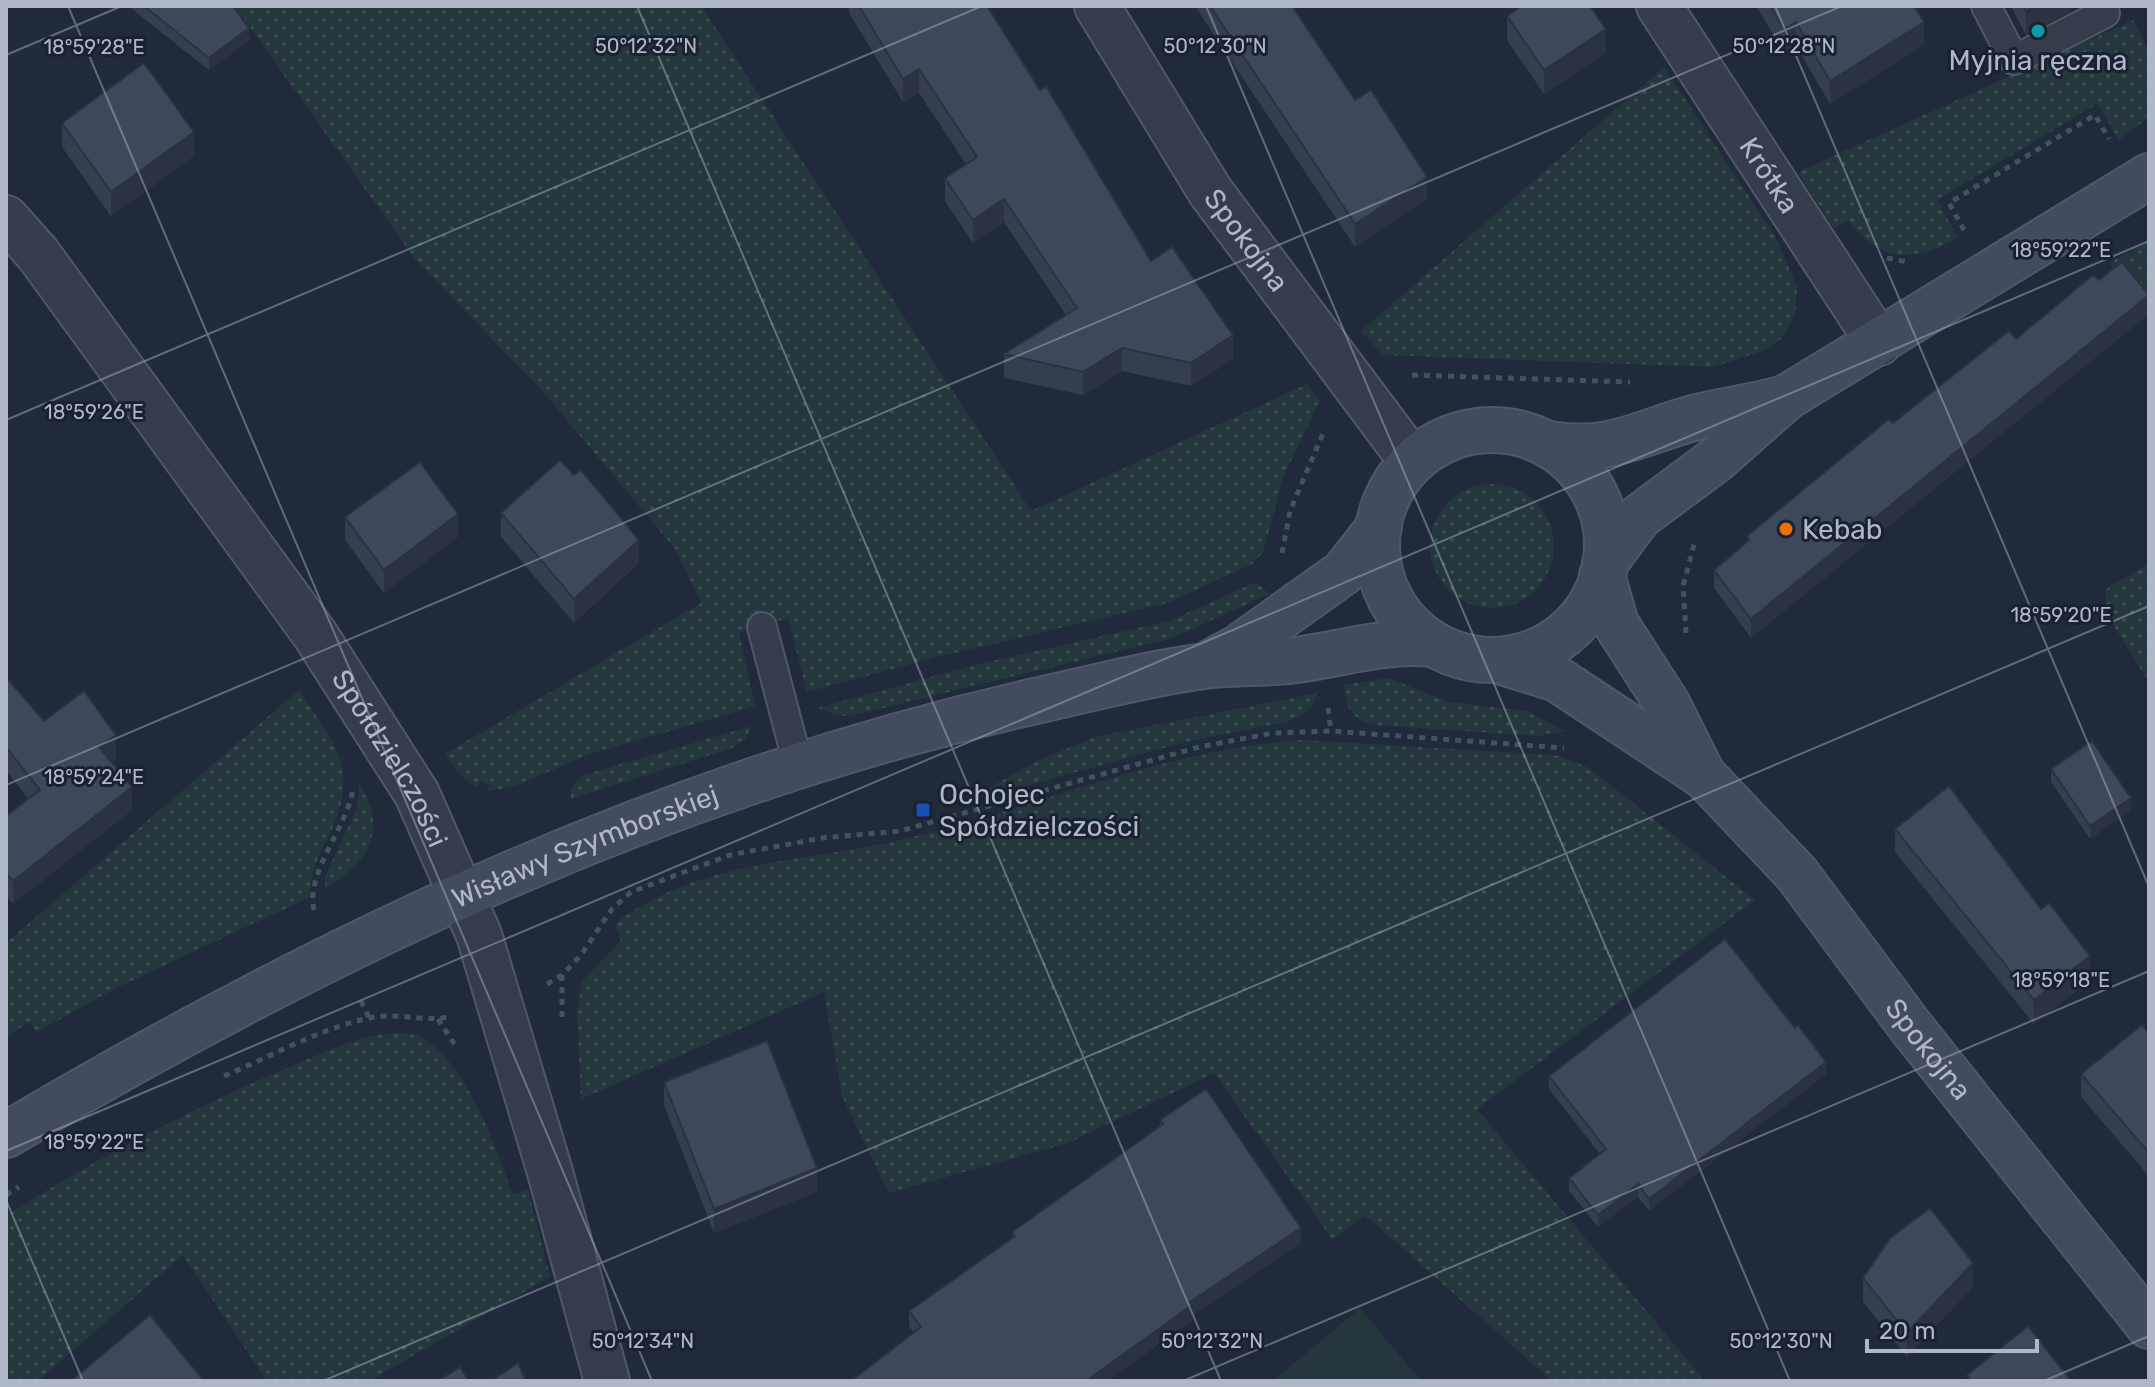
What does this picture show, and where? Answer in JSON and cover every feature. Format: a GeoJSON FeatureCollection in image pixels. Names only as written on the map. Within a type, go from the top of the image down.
{"type":"FeatureCollection","features":[{"type":"Feature","properties":{"kind":"street","name":"Spokojna"},"geometry":{"type":"LineString","coordinates":[[1097,6],[1210,191],[1412,461]]}},
{"type":"Feature","properties":{"kind":"street","name":"Krótka"},"geometry":{"type":"LineString","coordinates":[[1659,6],[1879,343]]}},
{"type":"Feature","properties":{"kind":"street"},"geometry":{"type":"LineString","coordinates":[[1787,397],[1696,418],[1605,447],[1580,449],[1548,444],[1498,430],[1471,431],[1437,443],[1412,461],[1394,484],[1382,510],[1379,527],[1380,571],[1389,598],[1408,624],[1433,644],[1465,657],[1496,660],[1530,654],[1569,630],[1590,605],[1603,569],[1639,517],[1717,459],[1787,397],[2149,176]]}},
{"type":"Feature","properties":{"kind":"street","name":"Spółdzielczości"},"geometry":{"type":"LineString","coordinates":[[6,218],[38,254],[316,636],[417,794],[479,935],[546,1157],[607,1381]]}},
{"type":"Feature","properties":{"kind":"street"},"geometry":{"type":"LineString","coordinates":[[1548,444],[1583,475],[1595,495],[1606,530],[1603,569]]}},
{"type":"Feature","properties":{"kind":"street","name":"Wisławy Szymborskiej"},"geometry":{"type":"LineString","coordinates":[[1205,666],[1239,647],[1344,572],[1379,527]]}},
{"type":"Feature","properties":{"kind":"street","name":"Spokojna"},"geometry":{"type":"LineString","coordinates":[[1603,569],[1616,624],[1668,705],[1705,777]]}},
{"type":"Feature","properties":{"kind":"street","name":"Wisławy Szymborskiej"},"geometry":{"type":"LineString","coordinates":[[6,1135],[201,1025],[462,894],[621,826],[798,764],[994,710],[1205,666],[1286,661],[1379,643],[1433,644]]}},
{"type":"Feature","properties":{"kind":"street","name":"Spokojna"},"geometry":{"type":"LineString","coordinates":[[1496,660],[1557,679],[1705,777],[1797,874],[1910,1026],[2149,1326]]}},
{"type":"Feature","properties":{"kind":"lane"},"geometry":{"type":"LineString","coordinates":[[1986,6],[2014,60],[2105,13],[2101,6]]}},
{"type":"Feature","properties":{"kind":"lane"},"geometry":{"type":"LineString","coordinates":[[762,627],[798,764]]}},
{"type":"Feature","properties":{"kind":"path"},"geometry":{"type":"LineString","coordinates":[[1970,240],[1949,203],[2095,115],[2115,150]]}},
{"type":"Feature","properties":{"kind":"path"},"geometry":{"type":"LineString","coordinates":[[1833,275],[1871,252],[1893,261],[1916,262]]}},
{"type":"Feature","properties":{"kind":"path"},"geometry":{"type":"LineString","coordinates":[[1404,375],[1640,382]]}},
{"type":"Feature","properties":{"kind":"path"},"geometry":{"type":"LineString","coordinates":[[1282,558],[1290,511],[1327,425]]}},
{"type":"Feature","properties":{"kind":"path"},"geometry":{"type":"LineString","coordinates":[[1688,644],[1683,586],[1698,536]]}},
{"type":"Feature","properties":{"kind":"path"},"geometry":{"type":"LineString","coordinates":[[543,985],[562,975],[574,963],[612,909],[638,888],[716,858],[822,838],[900,831],[1199,747],[1297,730],[1545,745],[1576,753]]}},
{"type":"Feature","properties":{"kind":"path"},"geometry":{"type":"LineString","coordinates":[[313,905],[313,886],[348,813],[352,782]]}},
{"type":"Feature","properties":{"kind":"path"},"geometry":{"type":"LineString","coordinates":[[221,1077],[338,1027],[369,1018],[402,1014],[438,1019],[454,1016]]}},
{"type":"Feature","properties":{"kind":"path"},"geometry":{"type":"LineString","coordinates":[[6,1195],[26,1182]]}},
{"type":"Feature","properties":{"kind":"green space"},"geometry":{"type":"Polygon","coordinates":[[[235,6],[701,6],[1031,511],[1307,384],[1320,401],[1284,475],[1263,552],[1252,564],[1167,603],[937,657],[807,692],[788,618],[739,632],[755,706],[587,755],[520,784],[487,792],[489,785],[480,781],[476,788],[459,774],[445,754],[701,603],[676,550],[545,394],[415,259],[235,6]]]}},
{"type":"Feature","properties":{"kind":"green space"},"geometry":{"type":"Polygon","coordinates":[[[2134,20],[2149,53],[2147,118],[2119,140],[2097,104],[1937,200],[1958,237],[1942,246],[1912,255],[1898,254],[1872,244],[1848,221],[1834,228],[1798,172],[2134,20]]]}},
{"type":"Feature","properties":{"kind":"green space"},"geometry":{"type":"Polygon","coordinates":[[[1664,67],[1775,236],[1797,287],[1795,315],[1784,336],[1768,349],[1713,367],[1383,355],[1361,331],[1664,67]]]}},
{"type":"Feature","properties":{"kind":"green space"},"geometry":{"type":"Polygon","coordinates":[[[2149,242],[2149,308],[2109,263],[2149,242]]]}},
{"type":"Feature","properties":{"kind":"green space"},"geometry":{"type":"Polygon","coordinates":[[[1492,484],[1516,489],[1536,502],[1549,522],[1554,546],[1549,570],[1536,590],[1516,603],[1492,608],[1468,603],[1448,590],[1435,570],[1430,546],[1435,522],[1448,502],[1468,489],[1492,484]]]}},
{"type":"Feature","properties":{"kind":"green space"},"geometry":{"type":"Polygon","coordinates":[[[2149,563],[2149,683],[2108,616],[2105,590],[2149,563]]]}},
{"type":"Feature","properties":{"kind":"green space"},"geometry":{"type":"Polygon","coordinates":[[[1258,584],[1269,594],[1172,638],[850,716],[835,715],[818,708],[971,666],[1169,621],[1258,584]]]}},
{"type":"Feature","properties":{"kind":"green space"},"geometry":{"type":"Polygon","coordinates":[[[1388,678],[1449,702],[1527,711],[1564,731],[1540,736],[1373,725],[1360,720],[1348,705],[1344,685],[1388,678]]]}},
{"type":"Feature","properties":{"kind":"green space"},"geometry":{"type":"Polygon","coordinates":[[[299,690],[334,744],[343,776],[338,814],[315,866],[310,897],[114,989],[37,1032],[30,1022],[6,1036],[6,943],[299,690]]]}},
{"type":"Feature","properties":{"kind":"green space"},"geometry":{"type":"Polygon","coordinates":[[[1318,693],[1311,709],[1288,722],[1189,741],[960,804],[1041,759],[1096,737],[1318,693]]]}},
{"type":"Feature","properties":{"kind":"green space"},"geometry":{"type":"Polygon","coordinates":[[[752,726],[745,739],[732,748],[571,799],[571,787],[583,775],[752,726]]]}},
{"type":"Feature","properties":{"kind":"green space"},"geometry":{"type":"Polygon","coordinates":[[[1303,740],[1559,756],[1589,768],[1755,900],[1477,1109],[1705,1381],[1552,1381],[1365,1215],[1333,1240],[1214,1073],[1068,1143],[889,1193],[842,1096],[824,992],[581,1099],[577,1013],[582,981],[621,941],[615,924],[647,903],[718,875],[909,838],[1153,766],[1253,745],[1303,740]]]}},
{"type":"Feature","properties":{"kind":"green space"},"geometry":{"type":"Polygon","coordinates":[[[359,783],[373,816],[369,844],[352,868],[325,889],[325,877],[357,808],[359,783]]]}},
{"type":"Feature","properties":{"kind":"green space"},"geometry":{"type":"Polygon","coordinates":[[[409,1033],[427,1041],[460,1076],[486,1126],[512,1194],[528,1190],[550,1277],[369,1381],[267,1381],[183,1255],[38,1381],[6,1381],[6,1216],[108,1155],[250,1084],[346,1044],[377,1035],[409,1033]]]}},
{"type":"Feature","properties":{"kind":"green space"},"geometry":{"type":"Polygon","coordinates":[[[1360,1308],[1421,1381],[1273,1381],[1360,1308]]]}},
{"type":"Feature","properties":{"kind":"building"},"geometry":{"type":"Polygon","coordinates":[[[144,6],[233,6],[249,28],[209,58],[144,6]]]}},
{"type":"Feature","properties":{"kind":"building"},"geometry":{"type":"Polygon","coordinates":[[[859,6],[987,6],[1040,90],[1046,86],[1151,261],[1172,247],[1233,335],[1191,363],[1122,348],[1083,372],[1004,354],[1077,308],[1004,199],[973,220],[945,178],[977,157],[919,69],[903,79],[859,6]]]}},
{"type":"Feature","properties":{"kind":"building"},"geometry":{"type":"Polygon","coordinates":[[[1210,6],[1292,6],[1355,100],[1371,90],[1427,177],[1355,224],[1210,6]]]}},
{"type":"Feature","properties":{"kind":"building"},"geometry":{"type":"Polygon","coordinates":[[[1521,6],[1590,6],[1606,29],[1544,70],[1507,16],[1521,6]]]}},
{"type":"Feature","properties":{"kind":"building"},"geometry":{"type":"Polygon","coordinates":[[[1770,6],[1914,6],[1924,22],[1830,81],[1796,22],[1784,29],[1770,6]]]}},
{"type":"Feature","properties":{"kind":"building"},"geometry":{"type":"Polygon","coordinates":[[[144,63],[194,132],[111,192],[62,123],[144,63]]]}},
{"type":"Feature","properties":{"kind":"building"},"geometry":{"type":"Polygon","coordinates":[[[2122,262],[2149,295],[1751,619],[1714,570],[1749,540],[1747,536],[1889,419],[1893,423],[2009,331],[2016,339],[2093,275],[2099,280],[2122,262]]]}},
{"type":"Feature","properties":{"kind":"building"},"geometry":{"type":"Polygon","coordinates":[[[560,460],[574,475],[581,470],[639,540],[574,599],[501,513],[560,460]]]}},
{"type":"Feature","properties":{"kind":"building"},"geometry":{"type":"Polygon","coordinates":[[[420,462],[458,514],[384,570],[345,517],[420,462]]]}},
{"type":"Feature","properties":{"kind":"building"},"geometry":{"type":"Polygon","coordinates":[[[6,677],[44,721],[84,691],[116,735],[99,747],[132,787],[13,881],[6,873],[6,816],[40,790],[6,747],[6,677]]]}},
{"type":"Feature","properties":{"kind":"building"},"geometry":{"type":"Polygon","coordinates":[[[2092,741],[2131,798],[2090,826],[2051,769],[2092,741]]]}},
{"type":"Feature","properties":{"kind":"building"},"geometry":{"type":"Polygon","coordinates":[[[1949,786],[2041,909],[2049,903],[2090,956],[2034,1000],[1895,829],[1949,786]]]}},
{"type":"Feature","properties":{"kind":"building"},"geometry":{"type":"Polygon","coordinates":[[[1725,939],[1826,1062],[1649,1199],[1638,1184],[1598,1215],[1569,1178],[1606,1149],[1549,1076],[1725,939]]]}},
{"type":"Feature","properties":{"kind":"building"},"geometry":{"type":"Polygon","coordinates":[[[2142,1025],[2149,1034],[2149,1153],[2081,1074],[2142,1025]]]}},
{"type":"Feature","properties":{"kind":"building"},"geometry":{"type":"Polygon","coordinates":[[[767,1041],[817,1168],[714,1209],[664,1082],[767,1041]]]}},
{"type":"Feature","properties":{"kind":"building"},"geometry":{"type":"Polygon","coordinates":[[[1206,1089],[1301,1228],[1190,1302],[1192,1305],[1086,1381],[851,1381],[921,1327],[909,1311],[1015,1236],[1012,1232],[1163,1124],[1160,1120],[1206,1089]]]}},
{"type":"Feature","properties":{"kind":"building"},"geometry":{"type":"Polygon","coordinates":[[[1930,1208],[1973,1263],[1907,1333],[1863,1278],[1890,1238],[1930,1208]]]}},
{"type":"Feature","properties":{"kind":"building"},"geometry":{"type":"Polygon","coordinates":[[[150,1315],[204,1381],[71,1381],[150,1315]]]}},
{"type":"Feature","properties":{"kind":"building"},"geometry":{"type":"Polygon","coordinates":[[[2028,1326],[2071,1381],[1971,1381],[1967,1375],[2028,1326]]]}},
{"type":"Feature","properties":{"kind":"building"},"geometry":{"type":"Polygon","coordinates":[[[518,1363],[526,1381],[491,1381],[518,1363]]]}},
{"type":"Feature","properties":{"kind":"building"},"geometry":{"type":"Polygon","coordinates":[[[460,1367],[469,1381],[438,1381],[460,1367]]]}},
{"type":"Feature","properties":{"kind":"place","name":"Myjnia ręczna"},"geometry":{"type":"Point","coordinates":[2038,31]}},
{"type":"Feature","properties":{"kind":"place","name":"Kebab"},"geometry":{"type":"Point","coordinates":[1786,529]}},
{"type":"Feature","properties":{"kind":"place","name":"Ochojec Spółdzielczości"},"geometry":{"type":"Point","coordinates":[923,810]}}]}
